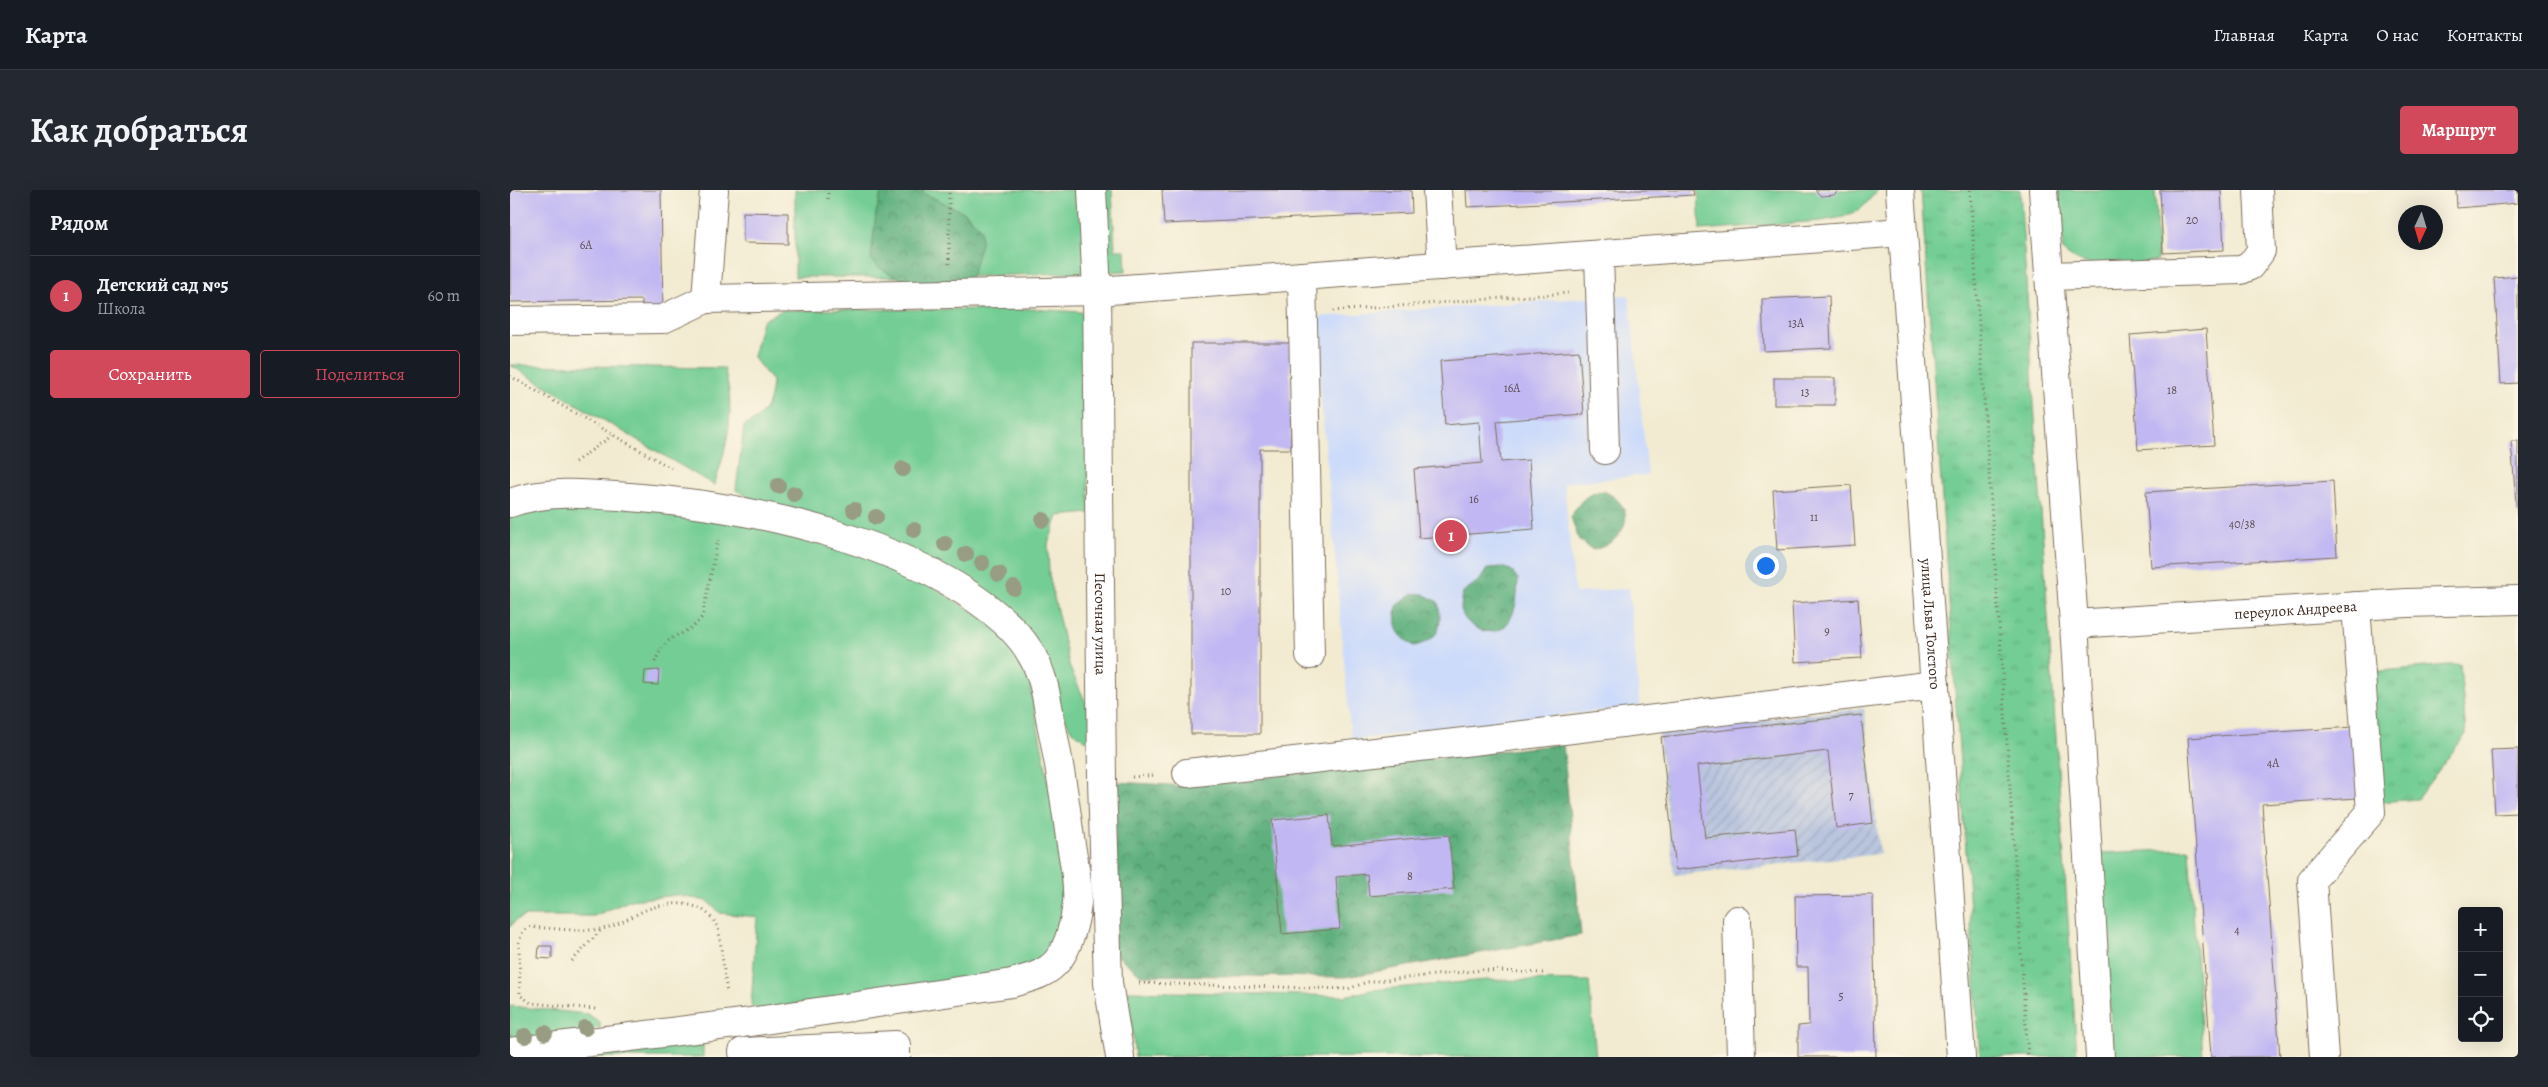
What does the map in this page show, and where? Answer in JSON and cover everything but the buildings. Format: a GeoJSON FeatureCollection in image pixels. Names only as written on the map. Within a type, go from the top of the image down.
{"type":"FeatureCollection","features":[{"type":"Feature","properties":{"kind":"street"},"geometry":{"type":"LineString","coordinates":[[706,299],[714,190]]}},
{"type":"Feature","properties":{"kind":"street","name":"Песочная улица"},"geometry":{"type":"LineString","coordinates":[[1092,190],[1097,291],[1102,780],[1108,983],[1120,1057]]}},
{"type":"Feature","properties":{"kind":"street"},"geometry":{"type":"LineString","coordinates":[[1437,190],[1442,266]]}},
{"type":"Feature","properties":{"kind":"street","name":"улица Льва Толстого"},"geometry":{"type":"LineString","coordinates":[[1900,190],[1961,1057]]}},
{"type":"Feature","properties":{"kind":"street"},"geometry":{"type":"LineString","coordinates":[[2043,190],[2074,624],[2100,1057]]}},
{"type":"Feature","properties":{"kind":"street"},"geometry":{"type":"LineString","coordinates":[[2049,276],[2241,270],[2253,262],[2261,251],[2258,190]]}},
{"type":"Feature","properties":{"kind":"street"},"geometry":{"type":"LineString","coordinates":[[510,320],[663,319],[706,299],[949,296],[1097,291],[1903,232]]}},
{"type":"Feature","properties":{"kind":"street"},"geometry":{"type":"LineString","coordinates":[[1599,255],[1606,450]]}},
{"type":"Feature","properties":{"kind":"street"},"geometry":{"type":"LineString","coordinates":[[1302,276],[1310,655]]}},
{"type":"Feature","properties":{"kind":"street"},"geometry":{"type":"LineString","coordinates":[[510,502],[526,497],[572,492],[687,501],[724,508],[828,532],[912,563],[964,591],[1010,627],[1033,656],[1046,695],[1063,783],[1077,884],[1077,903],[1067,944],[1058,960],[1048,970],[1033,977],[1012,983],[736,1024],[510,1052]]}},
{"type":"Feature","properties":{"kind":"street","name":"переулок Андреева"},"geometry":{"type":"LineString","coordinates":[[2074,624],[2356,606],[2518,600]]}},
{"type":"Feature","properties":{"kind":"street"},"geometry":{"type":"LineString","coordinates":[[2324,1057],[2312,880],[2371,812],[2356,606]]}},
{"type":"Feature","properties":{"kind":"street"},"geometry":{"type":"LineString","coordinates":[[1186,773],[1935,685]]}},
{"type":"Feature","properties":{"kind":"street"},"geometry":{"type":"LineString","coordinates":[[1737,920],[1741,1057]]}},
{"type":"Feature","properties":{"kind":"street"},"geometry":{"type":"LineString","coordinates":[[736,1024],[743,1054],[896,1045],[896,1057]]}},
{"type":"Feature","properties":{"kind":"path"},"geometry":{"type":"LineString","coordinates":[[828,190],[828,199]]}},
{"type":"Feature","properties":{"kind":"path"},"geometry":{"type":"LineString","coordinates":[[949,190],[949,296]]}},
{"type":"Feature","properties":{"kind":"path"},"geometry":{"type":"LineString","coordinates":[[1970,190],[2028,1057]]}},
{"type":"Feature","properties":{"kind":"path"},"geometry":{"type":"LineString","coordinates":[[1303,313],[1601,290]]}},
{"type":"Feature","properties":{"kind":"path"},"geometry":{"type":"LineString","coordinates":[[510,376],[677,472]]}},
{"type":"Feature","properties":{"kind":"path"},"geometry":{"type":"LineString","coordinates":[[655,662],[660,650],[668,639],[693,626],[702,617],[724,508]]}},
{"type":"Feature","properties":{"kind":"path"},"geometry":{"type":"LineString","coordinates":[[1128,778],[1153,775]]}},
{"type":"Feature","properties":{"kind":"path"},"geometry":{"type":"LineString","coordinates":[[628,1037],[594,1008],[531,1003],[520,995],[519,942],[523,931],[529,927],[602,929],[661,906],[690,904],[709,913],[719,931],[736,1024]]}},
{"type":"Feature","properties":{"kind":"path"},"geometry":{"type":"LineString","coordinates":[[572,961],[602,929]]}},
{"type":"Feature","properties":{"kind":"path"},"geometry":{"type":"LineString","coordinates":[[1108,983],[1348,989],[1367,982],[1483,970],[1543,973]]}},
{"type":"Feature","properties":{"kind":"shaded area"},"geometry":{"type":"Polygon","coordinates":[[[1629,295],[1648,475],[1564,483],[1575,593],[1629,588],[1640,706],[1351,740],[1314,317],[1629,295]]]}},
{"type":"Feature","properties":{"kind":"shaded area"},"geometry":{"type":"Polygon","coordinates":[[[1864,708],[1880,854],[1674,875],[1658,731],[1864,708]]]}},
{"type":"Feature","properties":{"kind":"green space"},"geometry":{"type":"Polygon","coordinates":[[[795,190],[1112,190],[1115,250],[1125,250],[1126,271],[955,277],[795,277],[795,190]]]}},
{"type":"Feature","properties":{"kind":"green space"},"geometry":{"type":"Polygon","coordinates":[[[882,190],[923,190],[923,193],[966,213],[981,229],[981,244],[971,277],[954,290],[925,292],[878,267],[871,259],[876,213],[882,190]]]}},
{"type":"Feature","properties":{"kind":"green space"},"geometry":{"type":"Polygon","coordinates":[[[1698,190],[1878,190],[1861,209],[1843,217],[1821,221],[1700,230],[1698,190]]]}},
{"type":"Feature","properties":{"kind":"green space"},"geometry":{"type":"Polygon","coordinates":[[[1921,190],[2020,190],[2077,1057],[1980,1057],[1921,190]]]}},
{"type":"Feature","properties":{"kind":"green space"},"geometry":{"type":"Polygon","coordinates":[[[2059,190],[2155,190],[2158,261],[2108,266],[2096,265],[2084,263],[2063,251],[2059,190]]]}},
{"type":"Feature","properties":{"kind":"green space"},"geometry":{"type":"Polygon","coordinates":[[[1033,309],[1081,312],[1090,324],[1091,358],[1084,382],[1083,407],[1090,513],[1058,516],[1048,544],[1049,575],[1070,668],[1093,718],[1093,742],[1085,740],[1071,730],[1015,616],[762,505],[736,490],[744,426],[762,413],[770,397],[772,381],[753,357],[762,321],[782,310],[1033,309]]]}},
{"type":"Feature","properties":{"kind":"green space"},"geometry":{"type":"Polygon","coordinates":[[[510,365],[724,368],[728,383],[729,427],[714,485],[510,365]]]}},
{"type":"Feature","properties":{"kind":"green space"},"geometry":{"type":"Polygon","coordinates":[[[1603,491],[1615,498],[1622,506],[1625,524],[1614,540],[1593,550],[1579,540],[1571,517],[1584,499],[1592,494],[1603,491]]]}},
{"type":"Feature","properties":{"kind":"green space"},"geometry":{"type":"Polygon","coordinates":[[[562,502],[732,517],[898,565],[997,627],[1027,669],[1068,884],[1056,945],[1030,968],[760,1010],[751,1006],[757,917],[720,913],[707,901],[677,895],[631,900],[594,916],[525,916],[516,920],[510,927],[510,511],[562,502]]]}},
{"type":"Feature","properties":{"kind":"green space"},"geometry":{"type":"Polygon","coordinates":[[[1500,567],[1511,570],[1518,579],[1516,603],[1510,620],[1506,625],[1500,629],[1486,631],[1472,626],[1463,615],[1461,608],[1463,592],[1480,580],[1487,569],[1500,567]]]}},
{"type":"Feature","properties":{"kind":"green space"},"geometry":{"type":"Polygon","coordinates":[[[1413,594],[1423,594],[1438,602],[1440,618],[1438,631],[1434,636],[1414,646],[1399,633],[1396,625],[1397,606],[1413,594]]]}},
{"type":"Feature","properties":{"kind":"green space"},"geometry":{"type":"Polygon","coordinates":[[[2460,664],[2466,734],[2417,799],[2381,802],[2370,672],[2460,664]]]}},
{"type":"Feature","properties":{"kind":"green space"},"geometry":{"type":"Polygon","coordinates":[[[1563,744],[1581,935],[1346,977],[1141,975],[1113,952],[1116,782],[1184,786],[1563,744]]]}},
{"type":"Feature","properties":{"kind":"green space"},"geometry":{"type":"Polygon","coordinates":[[[2189,849],[2203,1057],[2113,1057],[2101,853],[2189,849]]]}},
{"type":"Feature","properties":{"kind":"green space"},"geometry":{"type":"Polygon","coordinates":[[[1487,980],[1589,981],[1596,1057],[1135,1057],[1128,991],[1344,996],[1372,990],[1487,980]]]}},
{"type":"Feature","properties":{"kind":"green space"},"geometry":{"type":"Polygon","coordinates":[[[510,1006],[587,1014],[600,1022],[600,1028],[510,1042],[510,1006]]]}},
{"type":"Feature","properties":{"kind":"green space"},"geometry":{"type":"Polygon","coordinates":[[[703,1035],[703,1057],[527,1057],[703,1035]]]}},
{"type":"Feature","properties":{"kind":"place","name":"Детский сад №5"},"geometry":{"type":"Point","coordinates":[1451,536]}}]}
